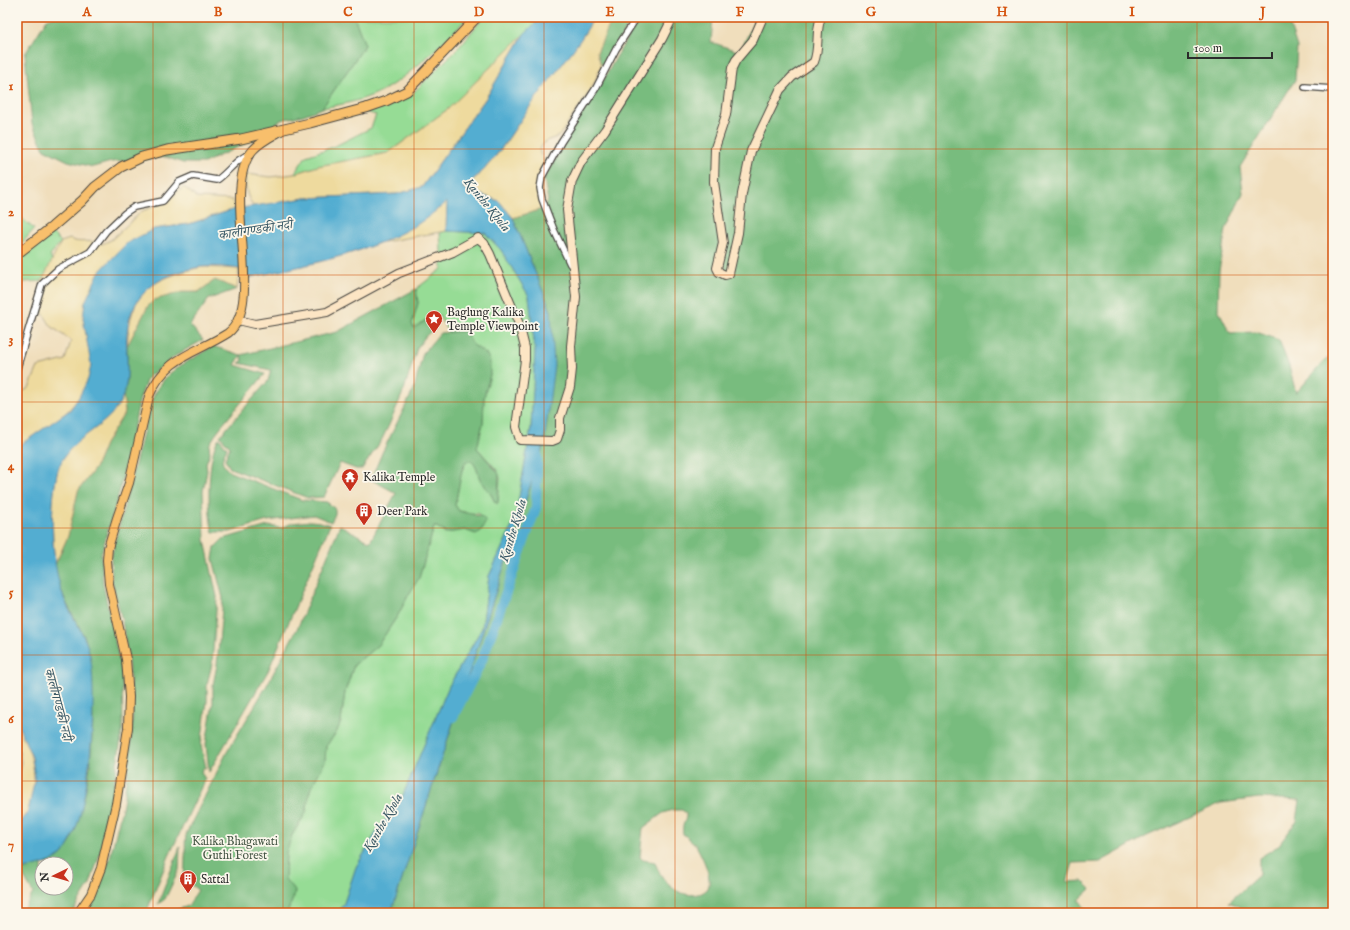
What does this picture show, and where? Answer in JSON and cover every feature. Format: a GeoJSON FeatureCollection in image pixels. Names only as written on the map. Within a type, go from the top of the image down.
{"type":"FeatureCollection","features":[{"type":"Feature","properties":{"kind":"highway"},"geometry":{"type":"LineString","coordinates":[[17,254],[52,227],[82,201],[95,187],[121,167],[142,157],[167,150],[241,139],[282,129],[366,108],[407,91],[477,17]]}},
{"type":"Feature","properties":{"kind":"main road"},"geometry":{"type":"LineString","coordinates":[[238,320],[255,324],[327,312],[399,273],[453,252],[478,238],[484,243],[490,254],[519,324],[525,348],[524,371],[516,427],[520,440],[552,441],[557,438],[560,430],[560,418],[568,395],[572,369],[571,346],[576,297],[567,210],[572,181],[581,162],[605,130],[662,39],[673,17]]}},
{"type":"Feature","properties":{"kind":"main road"},"geometry":{"type":"LineString","coordinates":[[763,17],[753,40],[736,60],[732,68],[726,115],[715,148],[714,182],[723,243],[717,268],[718,272],[725,275],[729,274],[733,264],[745,174],[751,151],[780,90],[792,77],[814,62],[817,49],[817,28],[821,17]]}},
{"type":"Feature","properties":{"kind":"main road"},"geometry":{"type":"LineString","coordinates":[[78,913],[91,894],[102,868],[116,804],[128,728],[128,681],[126,659],[107,570],[108,548],[129,483],[149,396],[153,386],[167,368],[179,359],[228,333],[234,328],[238,320],[244,289],[240,192],[242,170],[253,150],[282,129]]}},
{"type":"Feature","properties":{"kind":"street"},"geometry":{"type":"LineString","coordinates":[[574,272],[549,220],[540,188],[542,178],[561,142],[596,88],[616,49],[637,17]]}},
{"type":"Feature","properties":{"kind":"street"},"geometry":{"type":"LineString","coordinates":[[1305,87],[1333,89]]}},
{"type":"Feature","properties":{"kind":"street"},"geometry":{"type":"LineString","coordinates":[[17,368],[42,284],[58,269],[90,252],[106,231],[125,213],[134,207],[163,201],[179,182],[193,176],[217,180],[232,168],[240,157],[251,154]]}},
{"type":"Feature","properties":{"kind":"green space"},"geometry":{"type":"Polygon","coordinates":[[[53,17],[354,17],[365,45],[322,108],[303,115],[281,120],[257,138],[204,163],[183,163],[166,157],[111,162],[93,167],[68,161],[44,149],[32,124],[25,54],[47,19],[53,17]]]}},
{"type":"Feature","properties":{"kind":"green space"},"geometry":{"type":"Polygon","coordinates":[[[354,17],[468,17],[440,46],[398,81],[387,88],[363,99],[322,108],[365,45],[354,17]]]}},
{"type":"Feature","properties":{"kind":"green space"},"geometry":{"type":"Polygon","coordinates":[[[484,17],[542,17],[448,109],[388,153],[318,166],[294,174],[306,156],[333,147],[371,128],[376,115],[365,112],[387,106],[413,93],[460,46],[484,17]]]}},
{"type":"Feature","properties":{"kind":"green space"},"geometry":{"type":"Polygon","coordinates":[[[613,17],[633,17],[608,59],[601,65],[597,52],[613,17]]]}},
{"type":"Feature","properties":{"kind":"green space"},"geometry":{"type":"Polygon","coordinates":[[[639,17],[713,17],[711,42],[740,52],[756,17],[1287,17],[1297,47],[1295,80],[1240,167],[1243,193],[1226,229],[1219,271],[1218,309],[1230,333],[1256,332],[1279,340],[1289,366],[1296,393],[1326,359],[1333,358],[1333,913],[1247,913],[1245,909],[1229,902],[1259,875],[1259,858],[1278,846],[1297,821],[1300,800],[1259,798],[1221,803],[1147,836],[1100,862],[1073,863],[1067,882],[1083,881],[1091,889],[1079,900],[1089,913],[391,913],[544,444],[551,311],[513,218],[542,209],[548,201],[544,178],[577,121],[604,79],[639,17]],[[672,810],[663,813],[643,828],[640,857],[643,860],[655,862],[665,881],[676,891],[690,895],[699,894],[708,888],[708,872],[695,844],[683,834],[686,813],[682,810],[672,810]]]}},
{"type":"Feature","properties":{"kind":"green space"},"geometry":{"type":"Polygon","coordinates":[[[17,214],[34,229],[17,249],[17,214]]]}},
{"type":"Feature","properties":{"kind":"green space"},"geometry":{"type":"Polygon","coordinates":[[[446,231],[485,233],[501,250],[529,296],[535,351],[531,428],[515,520],[489,576],[482,628],[449,686],[400,802],[379,828],[356,867],[344,903],[338,913],[287,913],[294,896],[285,879],[286,853],[292,835],[306,813],[310,790],[325,761],[326,746],[336,733],[341,722],[345,692],[354,665],[378,645],[398,615],[419,578],[434,527],[437,527],[445,533],[465,530],[476,534],[483,528],[479,514],[459,511],[455,505],[462,470],[466,462],[471,461],[473,463],[481,481],[495,502],[498,502],[500,478],[497,470],[477,448],[483,423],[484,397],[490,375],[487,355],[472,344],[464,331],[448,332],[439,316],[426,320],[414,328],[412,324],[418,303],[416,289],[442,269],[440,233],[446,231]]]}},
{"type":"Feature","properties":{"kind":"green space"},"geometry":{"type":"Polygon","coordinates":[[[53,234],[61,242],[50,255],[53,263],[42,281],[24,282],[17,292],[17,260],[41,241],[53,234]]]}},
{"type":"Feature","properties":{"kind":"green space"},"geometry":{"type":"Polygon","coordinates":[[[215,280],[237,289],[209,299],[190,325],[203,340],[178,354],[147,378],[140,398],[119,493],[101,554],[103,584],[122,674],[123,726],[103,844],[90,884],[72,913],[22,913],[33,893],[20,870],[34,866],[34,896],[74,896],[74,856],[56,856],[69,845],[77,825],[90,767],[93,721],[90,656],[85,638],[60,587],[55,565],[68,536],[78,491],[95,468],[105,444],[125,412],[123,395],[127,382],[127,346],[148,306],[154,300],[182,292],[198,292],[215,280]]]}},
{"type":"Feature","properties":{"kind":"green space"},"geometry":{"type":"Polygon","coordinates":[[[416,289],[418,303],[412,324],[414,328],[426,320],[439,316],[435,324],[436,326],[417,348],[404,390],[381,441],[362,469],[356,469],[340,463],[324,497],[308,498],[230,468],[225,459],[230,447],[220,436],[268,381],[271,370],[239,363],[243,361],[241,355],[337,332],[416,289]]]}},
{"type":"Feature","properties":{"kind":"green space","name":"Kalika Bhagawati Guthi Forest"},"geometry":{"type":"Polygon","coordinates":[[[464,331],[472,344],[487,355],[490,361],[490,375],[484,397],[483,423],[477,448],[499,474],[497,504],[481,481],[475,465],[471,461],[466,462],[462,470],[455,505],[459,511],[483,517],[486,522],[480,532],[476,534],[465,530],[447,533],[437,527],[434,527],[419,578],[398,615],[378,645],[354,665],[345,692],[341,722],[336,733],[326,746],[325,761],[310,790],[306,813],[292,835],[286,853],[285,879],[295,891],[287,913],[168,913],[188,906],[198,890],[186,879],[185,876],[185,842],[187,832],[227,752],[266,687],[298,627],[340,525],[370,542],[396,493],[372,480],[372,477],[382,453],[414,389],[423,353],[440,333],[464,331]]]}},
{"type":"Feature","properties":{"kind":"green space","name":"Kalika Bhagawati Guthi Forest"},"geometry":{"type":"Polygon","coordinates":[[[212,346],[241,355],[235,365],[265,374],[219,429],[209,445],[210,453],[206,463],[207,471],[203,491],[205,540],[217,597],[212,664],[207,684],[207,701],[201,745],[206,768],[204,767],[201,772],[205,779],[169,856],[146,913],[84,913],[97,892],[110,858],[123,804],[130,754],[133,708],[122,620],[112,581],[111,558],[151,402],[163,381],[170,374],[212,346]]]}},
{"type":"Feature","properties":{"kind":"green space"},"geometry":{"type":"Polygon","coordinates":[[[219,438],[227,448],[222,461],[224,466],[230,472],[302,500],[327,502],[335,509],[335,514],[331,522],[314,515],[267,521],[230,532],[213,532],[210,511],[209,484],[212,457],[219,438]]]}},
{"type":"Feature","properties":{"kind":"green space"},"geometry":{"type":"Polygon","coordinates":[[[310,521],[330,525],[268,671],[209,772],[206,744],[213,703],[213,685],[217,665],[223,598],[213,559],[215,547],[223,539],[268,526],[282,528],[292,523],[310,521]]]}},
{"type":"Feature","properties":{"kind":"green space"},"geometry":{"type":"Polygon","coordinates":[[[180,847],[179,870],[165,899],[158,904],[180,847]]]}},
{"type":"Feature","properties":{"kind":"sand"},"geometry":{"type":"Polygon","coordinates":[[[594,17],[613,17],[597,52],[601,65],[595,82],[559,136],[546,141],[539,149],[542,159],[547,160],[540,176],[542,209],[513,218],[499,201],[462,188],[473,180],[493,160],[533,101],[581,39],[594,17]]]}},
{"type":"Feature","properties":{"kind":"sand"},"geometry":{"type":"Polygon","coordinates":[[[524,34],[486,98],[422,187],[397,194],[305,198],[254,207],[251,203],[247,191],[246,174],[271,177],[294,174],[318,166],[388,153],[448,109],[524,34]]]}},
{"type":"Feature","properties":{"kind":"sand"},"geometry":{"type":"Polygon","coordinates":[[[184,187],[197,198],[233,200],[235,209],[189,224],[154,229],[83,318],[91,357],[89,378],[84,391],[75,403],[54,423],[17,447],[17,393],[29,388],[38,367],[65,360],[71,341],[51,326],[41,310],[42,281],[61,242],[70,239],[74,241],[97,242],[102,244],[111,240],[142,211],[163,203],[184,187]]]}},
{"type":"Feature","properties":{"kind":"sand"},"geometry":{"type":"Polygon","coordinates":[[[447,202],[446,231],[383,242],[419,223],[447,202]]]}},
{"type":"Feature","properties":{"kind":"sand"},"geometry":{"type":"Polygon","coordinates":[[[201,267],[239,269],[237,289],[215,280],[198,292],[182,292],[154,300],[148,306],[127,346],[129,327],[133,311],[138,299],[146,290],[168,277],[201,267]]]}},
{"type":"Feature","properties":{"kind":"sand"},"geometry":{"type":"Polygon","coordinates":[[[123,395],[125,412],[105,444],[95,468],[78,491],[68,536],[55,565],[52,520],[53,502],[58,469],[63,456],[71,446],[100,424],[112,412],[123,395]]]}},
{"type":"Feature","properties":{"kind":"sand"},"geometry":{"type":"Polygon","coordinates":[[[17,723],[26,742],[32,761],[34,780],[29,808],[20,823],[17,825],[17,780],[21,762],[17,742],[17,723]]]}},
{"type":"Feature","properties":{"kind":"water","name":"कालीगण्डकी नदी"},"geometry":{"type":"Polygon","coordinates":[[[542,17],[594,17],[573,50],[534,101],[502,148],[484,170],[462,188],[499,201],[513,218],[551,311],[554,365],[544,444],[391,913],[338,913],[344,903],[356,867],[379,828],[400,802],[449,686],[482,628],[489,576],[515,520],[531,428],[535,351],[529,296],[501,250],[485,233],[446,231],[447,202],[412,227],[389,239],[350,253],[308,265],[247,278],[247,270],[212,266],[188,269],[154,284],[138,301],[132,312],[128,325],[127,377],[124,393],[118,406],[110,416],[70,450],[62,461],[54,488],[52,522],[54,557],[57,574],[66,603],[88,647],[92,673],[92,728],[90,760],[85,791],[79,819],[71,841],[60,856],[34,856],[34,867],[17,871],[17,825],[28,812],[35,778],[32,757],[17,723],[17,447],[70,410],[79,397],[88,379],[91,365],[83,318],[85,302],[99,272],[127,243],[154,229],[189,224],[235,209],[305,198],[397,194],[422,187],[486,98],[524,34],[542,17]]]}},
{"type":"Feature","properties":{"kind":"waterway","name":"Kanthe Khola"},"geometry":{"type":"LineString","coordinates":[[453,717],[482,660],[536,508],[537,454]]}},
{"type":"Feature","properties":{"kind":"place","name":"Baglung Kalika Temple Viewpoint"},"geometry":{"type":"Point","coordinates":[434,334]}},
{"type":"Feature","properties":{"kind":"place","name":"Kalika Temple"},"geometry":{"type":"Point","coordinates":[350,492]}},
{"type":"Feature","properties":{"kind":"place","name":"Deer Park"},"geometry":{"type":"Point","coordinates":[364,526]}},
{"type":"Feature","properties":{"kind":"place","name":"Sattal"},"geometry":{"type":"Point","coordinates":[188,894]}}]}
